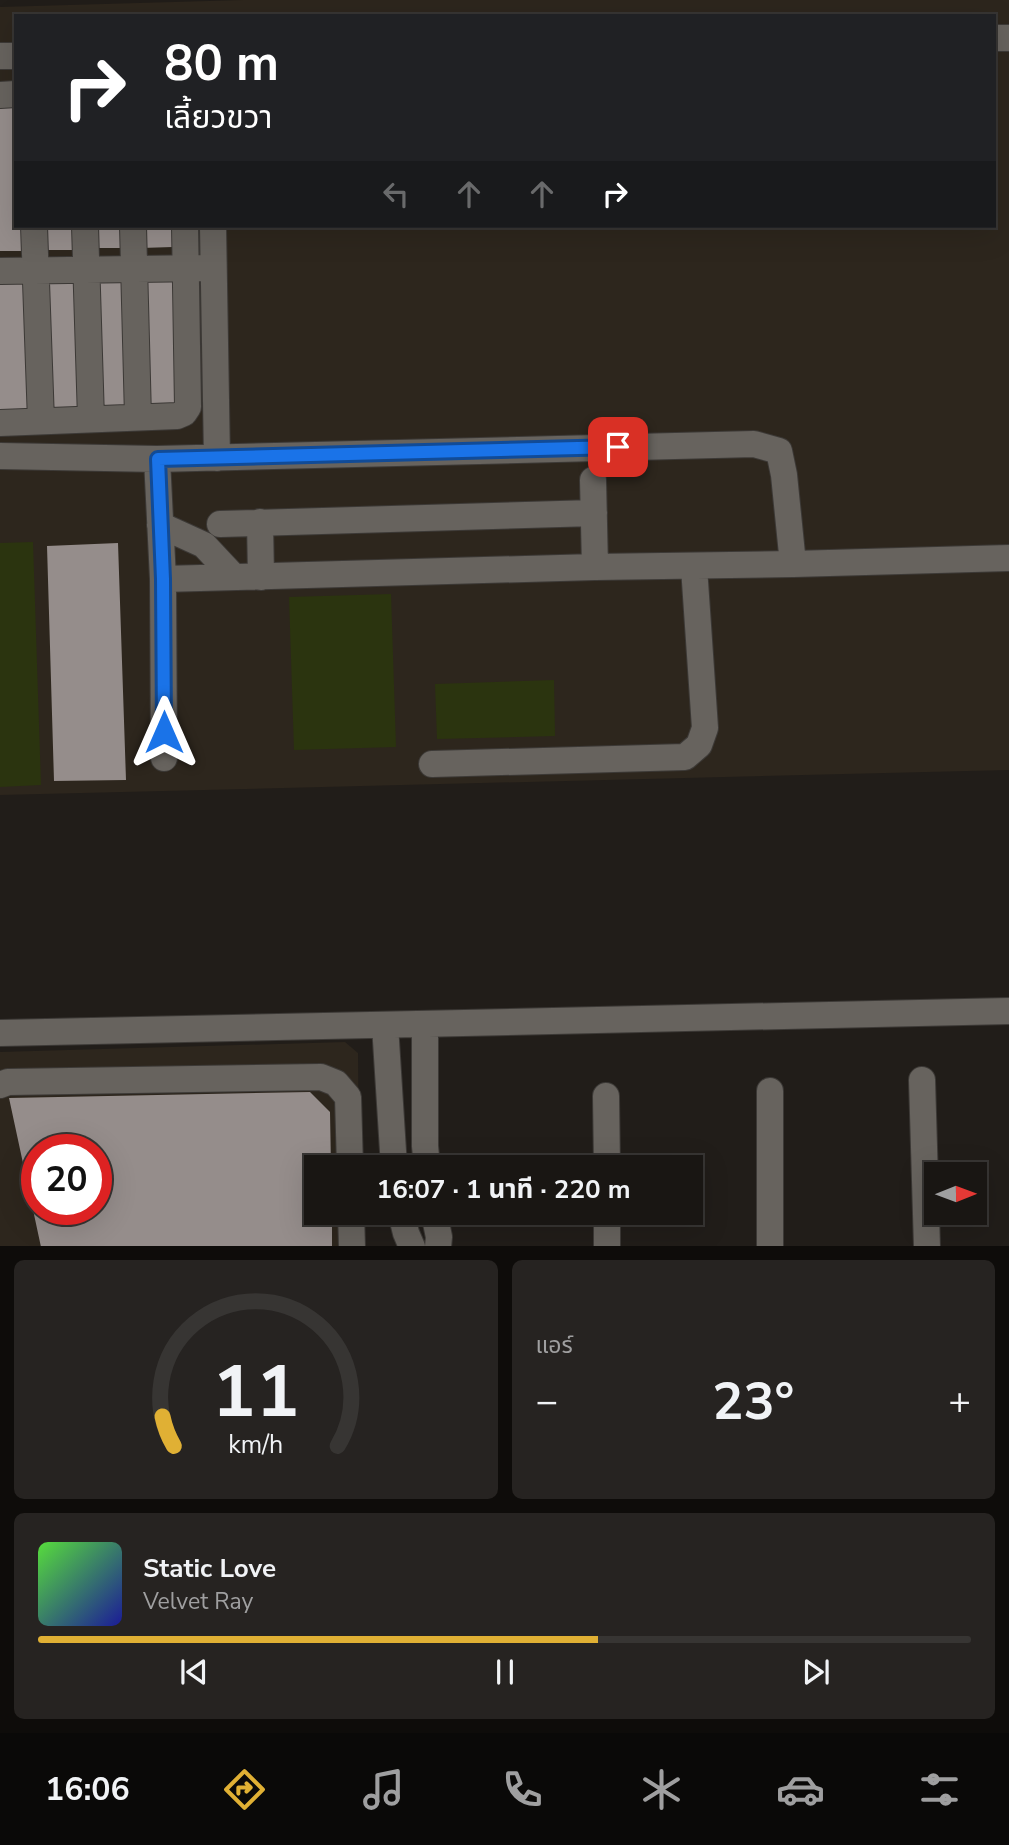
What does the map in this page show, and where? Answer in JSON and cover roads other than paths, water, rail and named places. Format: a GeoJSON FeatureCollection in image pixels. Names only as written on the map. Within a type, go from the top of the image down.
{"type":"FeatureCollection","features":[{"type":"Feature","properties":{"kind":"street"},"geometry":{"type":"LineString","coordinates":[[34,228],[41,421]]}},
{"type":"Feature","properties":{"kind":"street"},"geometry":{"type":"LineString","coordinates":[[85,228],[91,419]]}},
{"type":"Feature","properties":{"kind":"street"},"geometry":{"type":"LineString","coordinates":[[133,228],[138,417]]}},
{"type":"Feature","properties":{"kind":"street"},"geometry":{"type":"LineString","coordinates":[[0,423],[177,416],[184,413],[188,407],[185,228]]}},
{"type":"Feature","properties":{"kind":"street"},"geometry":{"type":"LineString","coordinates":[[214,228],[216,458]]}},
{"type":"Feature","properties":{"kind":"street"},"geometry":{"type":"LineString","coordinates":[[0,271],[214,268]]}},
{"type":"Feature","properties":{"kind":"street"},"geometry":{"type":"LineString","coordinates":[[187,389],[216,388]]}},
{"type":"Feature","properties":{"kind":"street"},"geometry":{"type":"LineString","coordinates":[[0,456],[158,459],[754,444],[779,452],[784,475],[793,565]]}},
{"type":"Feature","properties":{"kind":"street"},"geometry":{"type":"LineString","coordinates":[[158,459],[163,579],[164,758]]}},
{"type":"Feature","properties":{"kind":"street"},"geometry":{"type":"LineString","coordinates":[[593,481],[595,567]]}},
{"type":"Feature","properties":{"kind":"street"},"geometry":{"type":"LineString","coordinates":[[219,524],[594,513]]}},
{"type":"Feature","properties":{"kind":"street"},"geometry":{"type":"LineString","coordinates":[[260,522],[261,577]]}},
{"type":"Feature","properties":{"kind":"street"},"geometry":{"type":"LineString","coordinates":[[160,525],[204,545],[234,577]]}},
{"type":"Feature","properties":{"kind":"street"},"geometry":{"type":"LineString","coordinates":[[163,579],[1009,558]]}},
{"type":"Feature","properties":{"kind":"street"},"geometry":{"type":"LineString","coordinates":[[432,764],[685,757],[699,745],[705,728],[694,567]]}},
{"type":"Feature","properties":{"kind":"street"},"geometry":{"type":"LineString","coordinates":[[0,1033],[1009,1010]]}},
{"type":"Feature","properties":{"kind":"street"},"geometry":{"type":"LineString","coordinates":[[425,1024],[425,1155]]}},
{"type":"Feature","properties":{"kind":"street"},"geometry":{"type":"LineString","coordinates":[[385,1026],[393,1155]]}},
{"type":"Feature","properties":{"kind":"street"},"geometry":{"type":"LineString","coordinates":[[0,1085],[8,1082],[321,1077],[336,1083],[348,1097],[350,1155]]}},
{"type":"Feature","properties":{"kind":"street"},"geometry":{"type":"LineString","coordinates":[[922,1080],[927,1246]]}},
{"type":"Feature","properties":{"kind":"street"},"geometry":{"type":"LineString","coordinates":[[770,1091],[770,1246]]}},
{"type":"Feature","properties":{"kind":"street"},"geometry":{"type":"LineString","coordinates":[[606,1096],[607,1155]]}},
{"type":"Feature","properties":{"kind":"street"},"geometry":{"type":"LineString","coordinates":[[351,1225],[352,1246]]}},
{"type":"Feature","properties":{"kind":"street"},"geometry":{"type":"LineString","coordinates":[[404,1225],[412,1246]]}},
{"type":"Feature","properties":{"kind":"street"},"geometry":{"type":"LineString","coordinates":[[436,1225],[438,1246]]}},
{"type":"Feature","properties":{"kind":"street"},"geometry":{"type":"LineString","coordinates":[[607,1225],[607,1246]]}}]}
